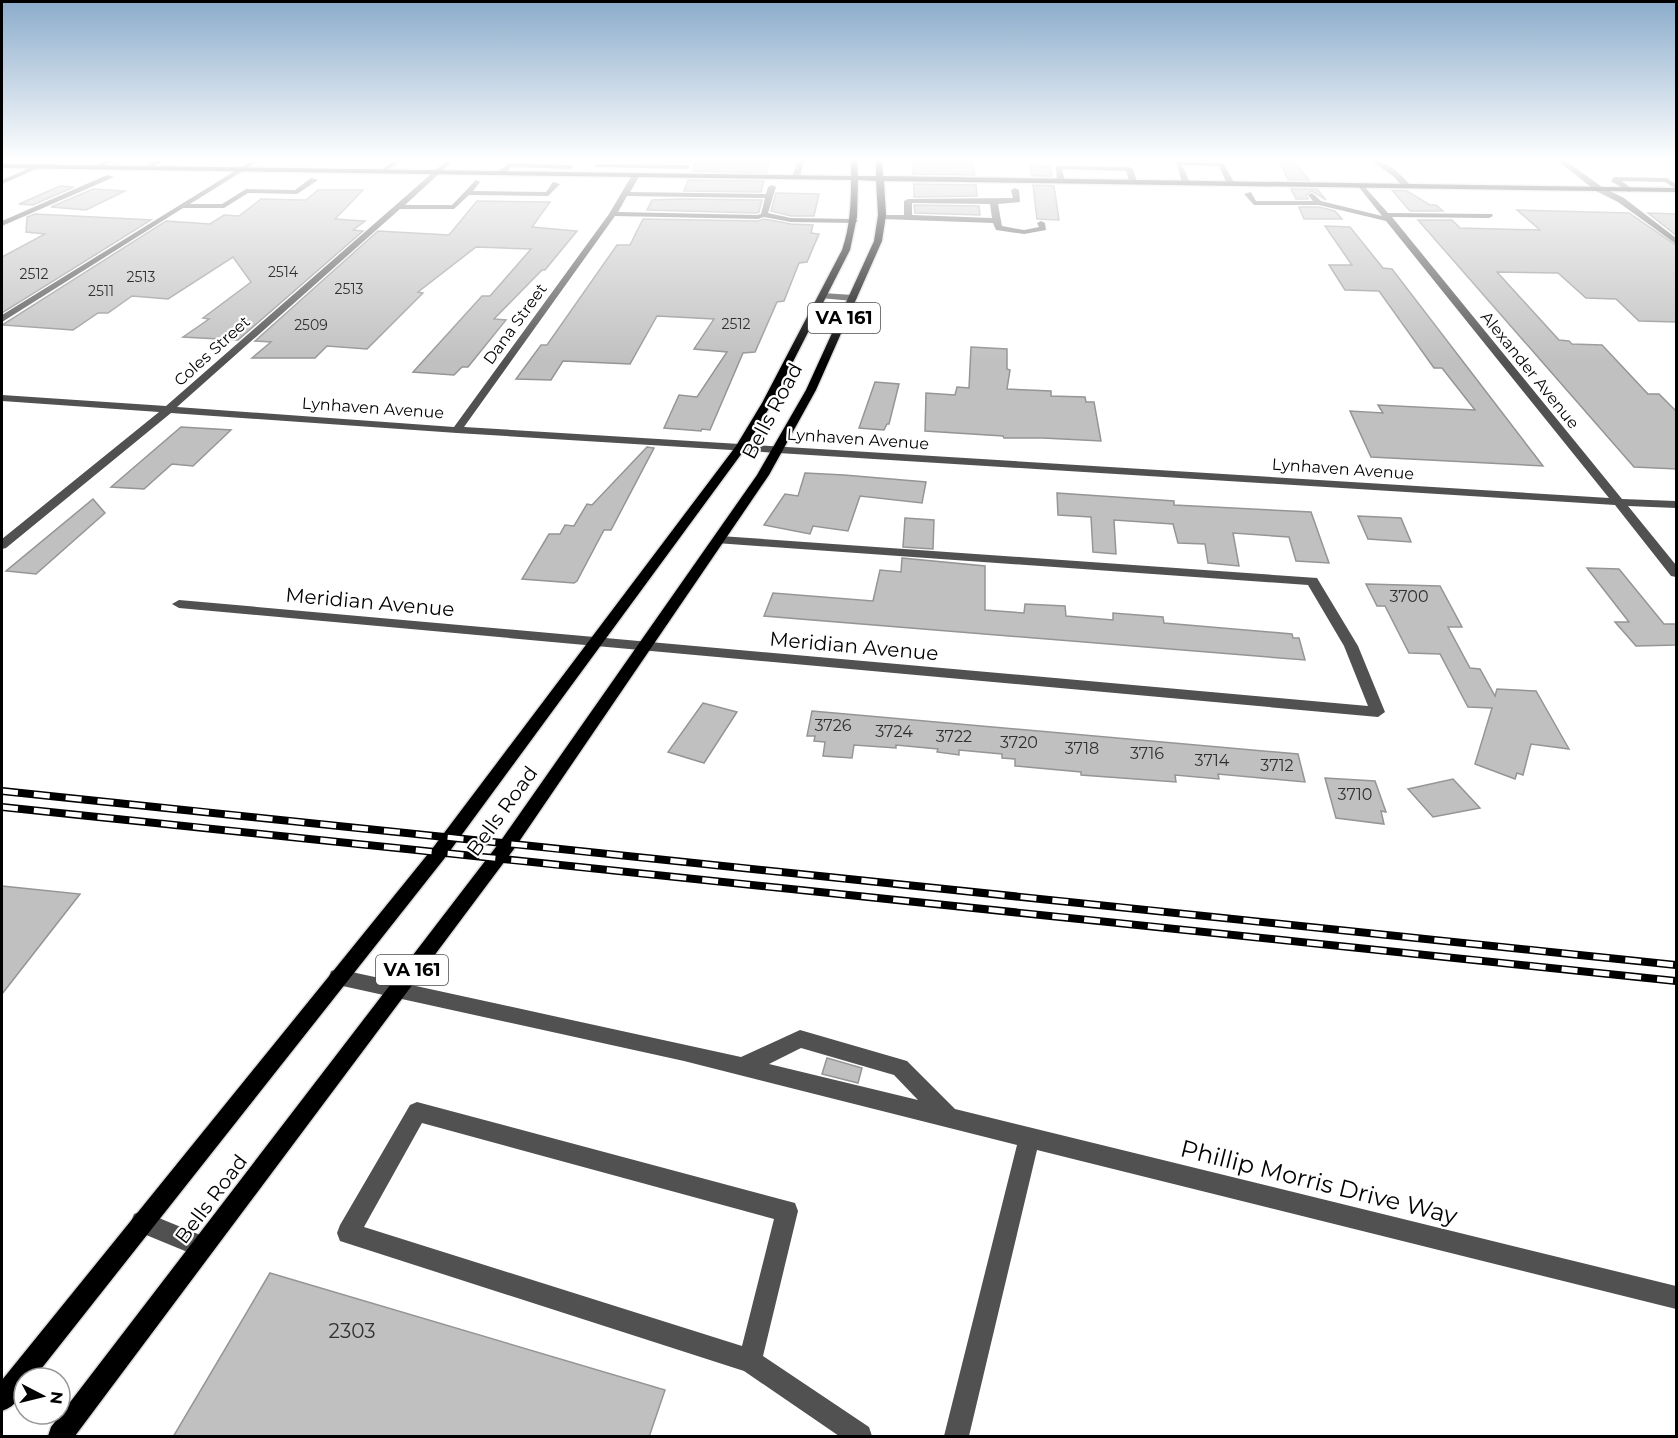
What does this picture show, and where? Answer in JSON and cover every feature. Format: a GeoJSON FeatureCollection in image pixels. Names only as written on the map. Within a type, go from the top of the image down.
{"type":"FeatureCollection","features":[{"type":"Feature","properties":{"kind":"main road","name":"Bells Road"},"geometry":{"type":"LineString","coordinates":[[2,1399],[338,976],[438,854],[741,447],[767,403],[823,296],[846,250],[852,228]]}},
{"type":"Feature","properties":{"kind":"main road","name":"Bells Road"},"geometry":{"type":"LineString","coordinates":[[60,1437],[508,844],[720,540],[779,450],[853,298],[878,241],[880,228]]}},
{"type":"Feature","properties":{"kind":"street"},"geometry":{"type":"LineString","coordinates":[[2,319],[146,228]]}},
{"type":"Feature","properties":{"kind":"street","name":"Coles Street"},"geometry":{"type":"LineString","coordinates":[[2,545],[168,410],[374,228]]}},
{"type":"Feature","properties":{"kind":"street","name":"Dana Street"},"geometry":{"type":"LineString","coordinates":[[457,430],[604,228]]}},
{"type":"Feature","properties":{"kind":"street"},"geometry":{"type":"LineString","coordinates":[[1000,228],[1024,232],[1042,228]]}},
{"type":"Feature","properties":{"kind":"street","name":"Alexander Avenue"},"geometry":{"type":"LineString","coordinates":[[1396,228],[1677,573]]}},
{"type":"Feature","properties":{"kind":"street"},"geometry":{"type":"LineString","coordinates":[[1658,228],[1677,242]]}},
{"type":"Feature","properties":{"kind":"street"},"geometry":{"type":"LineString","coordinates":[[823,296],[853,298]]}},
{"type":"Feature","properties":{"kind":"street","name":"Lynhaven Avenue"},"geometry":{"type":"LineString","coordinates":[[2,398],[457,430],[1677,504]]}},
{"type":"Feature","properties":{"kind":"street","name":"Meridian Avenue"},"geometry":{"type":"LineString","coordinates":[[179,604],[1378,712],[1351,646],[1312,581],[720,540]]}},
{"type":"Feature","properties":{"kind":"street","name":"Phillip Morris Drive Way"},"geometry":{"type":"LineString","coordinates":[[338,976],[741,1067],[1677,1298]]}},
{"type":"Feature","properties":{"kind":"street"},"geometry":{"type":"LineString","coordinates":[[741,1067],[801,1040],[900,1068],[949,1118]]}},
{"type":"Feature","properties":{"kind":"street"},"geometry":{"type":"LineString","coordinates":[[750,1361],[787,1211],[417,1112],[348,1233],[750,1361],[860,1437]]}},
{"type":"Feature","properties":{"kind":"street"},"geometry":{"type":"LineString","coordinates":[[956,1437],[1029,1138]]}},
{"type":"Feature","properties":{"kind":"street"},"geometry":{"type":"LineString","coordinates":[[142,1222],[202,1247]]}},
{"type":"Feature","properties":{"kind":"building"},"geometry":{"type":"Polygon","coordinates":[[[26,228],[138,228],[2,313],[2,257],[45,234],[26,232],[26,228]]]}},
{"type":"Feature","properties":{"kind":"building"},"geometry":{"type":"Polygon","coordinates":[[[155,228],[356,228],[353,230],[363,231],[238,340],[183,337],[209,319],[203,318],[251,282],[233,257],[168,299],[132,296],[108,313],[98,313],[73,330],[2,325],[155,228]]]}},
{"type":"Feature","properties":{"kind":"building"},"geometry":{"type":"Polygon","coordinates":[[[455,228],[544,228],[577,231],[545,270],[542,270],[494,319],[506,320],[468,367],[462,367],[454,375],[413,372],[482,296],[490,296],[531,249],[476,247],[418,292],[423,293],[367,349],[327,346],[315,358],[252,358],[271,342],[255,341],[378,231],[449,235],[455,228]]]}},
{"type":"Feature","properties":{"kind":"building"},"geometry":{"type":"Polygon","coordinates":[[[638,228],[812,228],[811,233],[819,234],[807,262],[799,263],[784,301],[777,302],[755,352],[743,353],[710,430],[664,428],[679,395],[697,397],[727,352],[694,349],[714,319],[657,316],[630,364],[563,361],[551,380],[516,379],[541,345],[547,345],[617,245],[630,245],[638,228]]]}},
{"type":"Feature","properties":{"kind":"building"},"geometry":{"type":"Polygon","coordinates":[[[1326,228],[1351,228],[1383,268],[1392,269],[1543,466],[1371,457],[1350,411],[1383,413],[1378,405],[1475,410],[1442,368],[1434,368],[1379,291],[1345,290],[1329,265],[1352,265],[1326,228]]]}},
{"type":"Feature","properties":{"kind":"building"},"geometry":{"type":"Polygon","coordinates":[[[1425,228],[1540,230],[1538,228],[1651,228],[1677,246],[1677,322],[1639,321],[1616,299],[1586,298],[1558,273],[1497,272],[1559,340],[1569,341],[1572,344],[1602,345],[1648,394],[1659,394],[1677,412],[1677,469],[1634,467],[1425,228]]]}},
{"type":"Feature","properties":{"kind":"building"},"geometry":{"type":"Polygon","coordinates":[[[1667,228],[1677,228],[1677,236],[1667,228]]]}},
{"type":"Feature","properties":{"kind":"building"},"geometry":{"type":"Polygon","coordinates":[[[971,347],[1007,349],[1007,369],[1010,370],[1007,389],[1051,391],[1051,396],[1085,397],[1086,402],[1094,402],[1101,441],[1004,438],[1003,436],[925,431],[926,393],[955,395],[957,387],[969,388],[971,347]]]}},
{"type":"Feature","properties":{"kind":"building"},"geometry":{"type":"Polygon","coordinates":[[[875,382],[899,384],[889,424],[884,430],[859,428],[875,382]]]}},
{"type":"Feature","properties":{"kind":"building"},"geometry":{"type":"Polygon","coordinates":[[[181,427],[231,430],[193,466],[172,464],[144,489],[111,487],[181,427]]]}},
{"type":"Feature","properties":{"kind":"building"},"geometry":{"type":"Polygon","coordinates":[[[647,447],[654,448],[611,530],[604,530],[577,581],[574,583],[522,579],[549,534],[560,534],[565,525],[574,526],[587,504],[592,505],[647,447]]]}},
{"type":"Feature","properties":{"kind":"building"},"geometry":{"type":"Polygon","coordinates":[[[805,473],[926,482],[922,503],[860,496],[848,531],[813,526],[810,534],[764,525],[785,494],[798,496],[805,473]]]}},
{"type":"Feature","properties":{"kind":"building"},"geometry":{"type":"Polygon","coordinates":[[[1057,493],[1174,501],[1174,505],[1311,512],[1329,563],[1296,561],[1289,537],[1233,533],[1239,566],[1208,563],[1205,544],[1178,543],[1173,524],[1114,520],[1116,554],[1093,552],[1091,517],[1058,515],[1057,493]]]}},
{"type":"Feature","properties":{"kind":"building"},"geometry":{"type":"Polygon","coordinates":[[[93,499],[105,513],[36,574],[6,571],[93,499]]]}},
{"type":"Feature","properties":{"kind":"building"},"geometry":{"type":"Polygon","coordinates":[[[1358,516],[1401,518],[1411,542],[1368,539],[1358,516]]]}},
{"type":"Feature","properties":{"kind":"building"},"geometry":{"type":"Polygon","coordinates":[[[905,518],[934,520],[933,549],[903,547],[905,518]]]}},
{"type":"Feature","properties":{"kind":"building"},"geometry":{"type":"Polygon","coordinates":[[[902,558],[985,566],[985,610],[1024,613],[1025,604],[1065,606],[1066,616],[1113,620],[1113,613],[1163,617],[1164,623],[1292,634],[1293,638],[1299,638],[1305,660],[764,616],[773,593],[873,601],[880,570],[901,572],[902,558]]]}},
{"type":"Feature","properties":{"kind":"building"},"geometry":{"type":"Polygon","coordinates":[[[1587,568],[1619,569],[1664,624],[1677,624],[1677,645],[1636,646],[1615,622],[1629,622],[1587,568]]]}},
{"type":"Feature","properties":{"kind":"building"},"geometry":{"type":"Polygon","coordinates":[[[1366,584],[1440,586],[1462,627],[1448,627],[1470,668],[1480,669],[1495,696],[1497,689],[1536,691],[1569,749],[1531,744],[1523,775],[1517,773],[1515,779],[1475,764],[1492,708],[1468,707],[1440,654],[1409,653],[1385,606],[1377,606],[1366,584]]]}},
{"type":"Feature","properties":{"kind":"building"},"geometry":{"type":"Polygon","coordinates":[[[703,703],[737,712],[704,763],[668,752],[703,703]]]}},
{"type":"Feature","properties":{"kind":"building"},"geometry":{"type":"Polygon","coordinates":[[[812,711],[1298,754],[1305,782],[1218,774],[1219,779],[1175,775],[1176,782],[1081,775],[1081,772],[1015,766],[1015,759],[1002,758],[1002,754],[959,750],[959,755],[937,752],[938,749],[896,745],[896,748],[854,745],[852,758],[823,756],[825,742],[814,741],[815,736],[807,736],[812,711]]]}},
{"type":"Feature","properties":{"kind":"building"},"geometry":{"type":"Polygon","coordinates":[[[1325,778],[1375,781],[1386,812],[1381,811],[1384,824],[1336,818],[1325,778]]]}},
{"type":"Feature","properties":{"kind":"building"},"geometry":{"type":"Polygon","coordinates":[[[1453,779],[1480,808],[1433,817],[1408,789],[1453,779]]]}},
{"type":"Feature","properties":{"kind":"building"},"geometry":{"type":"Polygon","coordinates":[[[2,886],[80,894],[2,994],[2,886]]]}},
{"type":"Feature","properties":{"kind":"building"},"geometry":{"type":"Polygon","coordinates":[[[827,1058],[862,1068],[858,1083],[822,1074],[827,1058]]]}},
{"type":"Feature","properties":{"kind":"building"},"geometry":{"type":"Polygon","coordinates":[[[270,1273],[665,1390],[649,1437],[173,1437],[270,1273]]]}},
{"type":"Feature","properties":{"kind":"railway"},"geometry":{"type":"LineString","coordinates":[[2,791],[1676,965]]}},
{"type":"Feature","properties":{"kind":"railway"},"geometry":{"type":"LineString","coordinates":[[2,807],[1676,981]]}}]}
